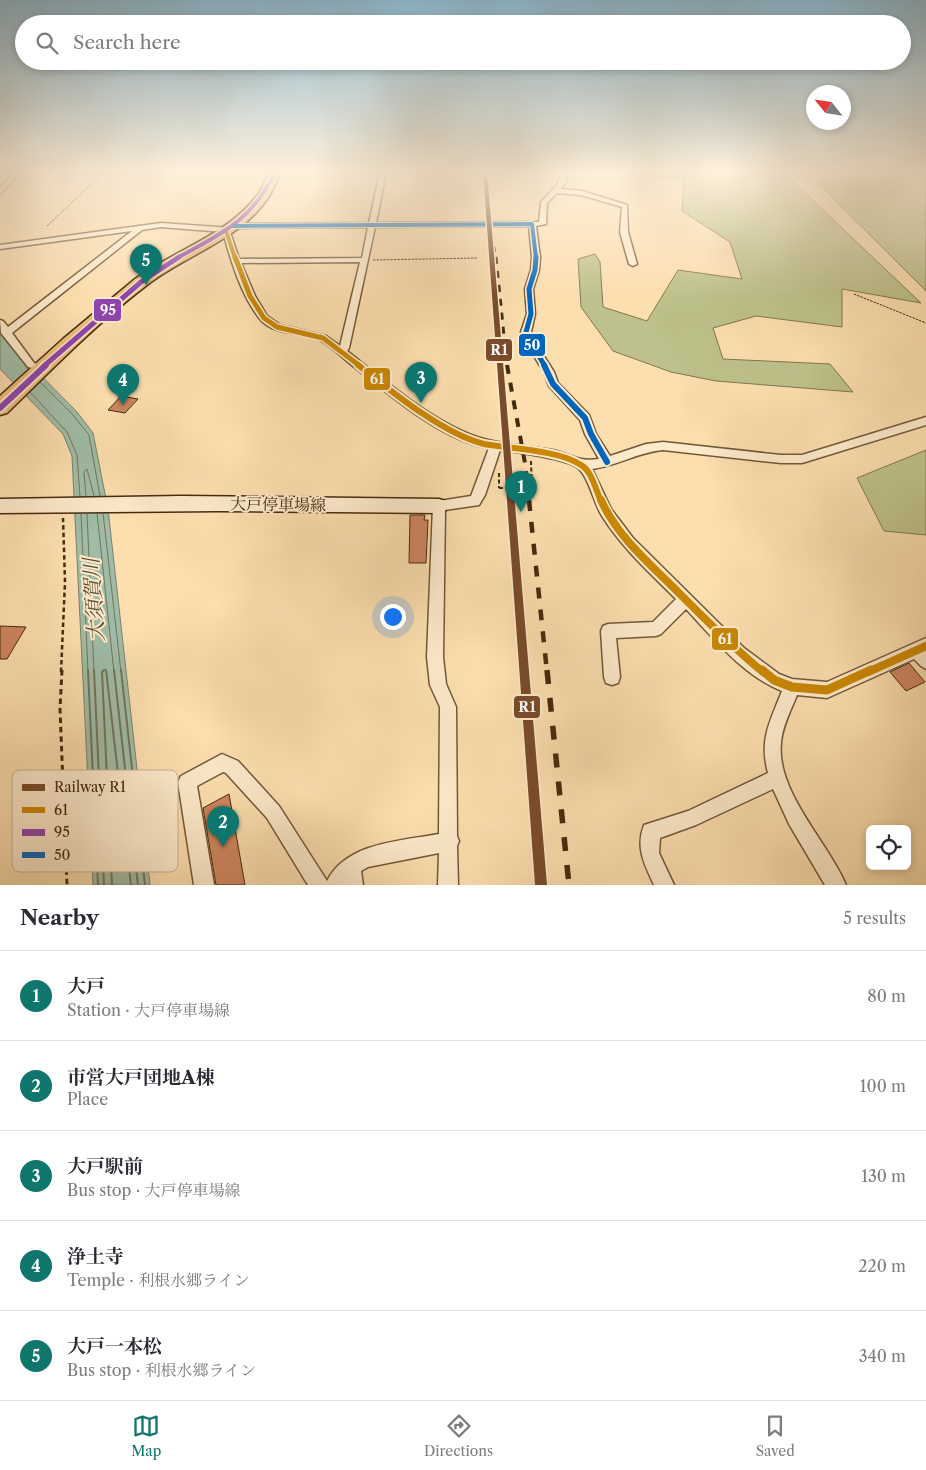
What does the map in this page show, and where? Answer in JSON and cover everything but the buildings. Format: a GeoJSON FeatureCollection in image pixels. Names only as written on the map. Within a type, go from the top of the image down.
{"type":"FeatureCollection","features":[{"type":"Feature","properties":{"kind":"highway"},"geometry":{"type":"LineString","coordinates":[[7,401],[154,271],[229,229],[246,213]]}},
{"type":"Feature","properties":{"kind":"main road","name":"大戸停車場線"},"geometry":{"type":"LineString","coordinates":[[64,507],[116,504],[439,506]]}},
{"type":"Feature","properties":{"kind":"main road"},"geometry":{"type":"LineString","coordinates":[[0,506],[64,507]]}},
{"type":"Feature","properties":{"kind":"street"},"geometry":{"type":"LineString","coordinates":[[340,351],[344,348],[374,213]]}},
{"type":"Feature","properties":{"kind":"street"},"geometry":{"type":"LineString","coordinates":[[0,247],[176,225],[229,229],[372,224],[542,224],[543,213]]}},
{"type":"Feature","properties":{"kind":"street"},"geometry":{"type":"LineString","coordinates":[[625,213],[624,232],[633,264]]}},
{"type":"Feature","properties":{"kind":"street"},"geometry":{"type":"LineString","coordinates":[[532,224],[536,257],[535,270],[529,289],[531,314],[526,332],[527,337],[549,372],[554,384],[585,418],[591,434],[607,462]]}},
{"type":"Feature","properties":{"kind":"street"},"geometry":{"type":"LineString","coordinates":[[6,333],[140,228]]}},
{"type":"Feature","properties":{"kind":"street"},"geometry":{"type":"LineString","coordinates":[[229,229],[236,261],[250,294],[264,319],[276,326],[323,338],[426,415],[466,436],[495,447],[554,455],[582,465],[607,462],[647,446],[672,446],[685,449],[802,460],[926,421]]}},
{"type":"Feature","properties":{"kind":"street"},"geometry":{"type":"LineString","coordinates":[[236,261],[365,260]]}},
{"type":"Feature","properties":{"kind":"street"},"geometry":{"type":"LineString","coordinates":[[0,323],[31,365],[41,370]]}},
{"type":"Feature","properties":{"kind":"street"},"geometry":{"type":"LineString","coordinates":[[448,885],[450,841],[448,707],[438,685],[435,657],[439,506],[475,501],[480,494],[495,447]]}},
{"type":"Feature","properties":{"kind":"street"},"geometry":{"type":"LineString","coordinates":[[582,465],[589,474],[614,526],[628,542],[753,665],[774,680],[792,687],[826,690],[923,653]]}},
{"type":"Feature","properties":{"kind":"street"},"geometry":{"type":"LineString","coordinates":[[612,677],[608,631],[656,629],[686,599]]}},
{"type":"Feature","properties":{"kind":"street"},"geometry":{"type":"LineString","coordinates":[[792,687],[772,745],[776,778],[792,810],[836,885]]}},
{"type":"Feature","properties":{"kind":"street"},"geometry":{"type":"LineString","coordinates":[[204,885],[187,782],[222,763],[232,767],[273,812],[319,885]]}},
{"type":"Feature","properties":{"kind":"street"},"geometry":{"type":"LineString","coordinates":[[664,885],[650,854],[651,832],[690,819],[776,778]]}},
{"type":"Feature","properties":{"kind":"street"},"geometry":{"type":"LineString","coordinates":[[335,885],[352,876],[365,858],[450,841]]}},
{"type":"Feature","properties":{"kind":"path"},"geometry":{"type":"LineString","coordinates":[[47,226],[60,213]]}},
{"type":"Feature","properties":{"kind":"path"},"geometry":{"type":"LineString","coordinates":[[365,260],[478,258]]}},
{"type":"Feature","properties":{"kind":"path"},"geometry":{"type":"LineString","coordinates":[[854,294],[926,323]]}},
{"type":"Feature","properties":{"kind":"path"},"geometry":{"type":"LineString","coordinates":[[499,488],[532,489],[530,451]]}},
{"type":"Feature","properties":{"kind":"path"},"geometry":{"type":"LineString","coordinates":[[517,488],[520,507]]}},
{"type":"Feature","properties":{"kind":"path"},"geometry":{"type":"LineString","coordinates":[[62,770],[60,709],[65,582],[64,507]]}},
{"type":"Feature","properties":{"kind":"path"},"geometry":{"type":"LineString","coordinates":[[66,872],[67,885]]}},
{"type":"Feature","properties":{"kind":"green space"},"geometry":{"type":"Polygon","coordinates":[[[686,213],[826,213],[921,303],[842,289],[842,327],[756,316],[713,328],[723,359],[830,364],[853,392],[716,381],[671,372],[613,351],[581,307],[578,259],[595,254],[600,262],[603,307],[647,321],[678,270],[742,279],[730,242],[686,213]]]}},
{"type":"Feature","properties":{"kind":"green space"},"geometry":{"type":"Polygon","coordinates":[[[848,213],[926,213],[926,291],[848,213]]]}},
{"type":"Feature","properties":{"kind":"green space"},"geometry":{"type":"Polygon","coordinates":[[[926,450],[926,535],[884,531],[857,478],[926,450]]]}},
{"type":"Feature","properties":{"kind":"water","name":"大須賀川"},"geometry":{"type":"Polygon","coordinates":[[[0,334],[77,412],[93,433],[108,509],[137,770],[87,770],[72,456],[63,434],[0,369],[0,334]]]}},
{"type":"Feature","properties":{"kind":"water"},"geometry":{"type":"Polygon","coordinates":[[[92,872],[149,872],[150,885],[93,885],[92,872]]]}},
{"type":"Feature","properties":{"kind":"railway"},"geometry":{"type":"LineString","coordinates":[[488,214],[496,258]]}},
{"type":"Feature","properties":{"kind":"railway"},"geometry":{"type":"LineString","coordinates":[[496,257],[507,366]]}},
{"type":"Feature","properties":{"kind":"railway"},"geometry":{"type":"LineString","coordinates":[[507,365],[525,463],[529,501]]}},
{"type":"Feature","properties":{"kind":"railway"},"geometry":{"type":"LineString","coordinates":[[529,500],[547,672]]}},
{"type":"Feature","properties":{"kind":"railway"},"geometry":{"type":"LineString","coordinates":[[547,670],[569,885]]}},
{"type":"Feature","properties":{"kind":"rail line","name":"R1"},"geometry":{"type":"LineString","coordinates":[[488,213],[541,885]]}},
{"type":"Feature","properties":{"kind":"transit line","name":"95"},"geometry":{"type":"LineString","coordinates":[[0,408],[69,343],[141,282],[159,269],[217,236],[247,213]]}},
{"type":"Feature","properties":{"kind":"transit line","name":"50"},"geometry":{"type":"LineString","coordinates":[[234,226],[532,224],[536,257],[535,270],[529,289],[531,314],[526,332],[527,337],[549,372],[553,384],[585,418],[591,434],[607,462]]}},
{"type":"Feature","properties":{"kind":"transit line","name":"61"},"geometry":{"type":"LineString","coordinates":[[226,231],[250,296],[264,318],[271,324],[283,329],[323,338],[410,404],[460,434],[483,443],[554,455],[582,465],[589,474],[606,512],[628,542],[739,653],[774,680],[792,687],[827,690],[926,646]]}},
{"type":"Feature","properties":{"kind":"place","name":"大戸一本松"},"geometry":{"type":"Point","coordinates":[146,285]}},
{"type":"Feature","properties":{"kind":"place","name":"大戸駅前"},"geometry":{"type":"Point","coordinates":[421,403]}},
{"type":"Feature","properties":{"kind":"place","name":"浄土寺"},"geometry":{"type":"Point","coordinates":[123,405]}},
{"type":"Feature","properties":{"kind":"place","name":"大戸"},"geometry":{"type":"Point","coordinates":[521,512]}},
{"type":"Feature","properties":{"kind":"place","name":"市営大戸団地A棟"},"geometry":{"type":"Point","coordinates":[223,847]}}]}
